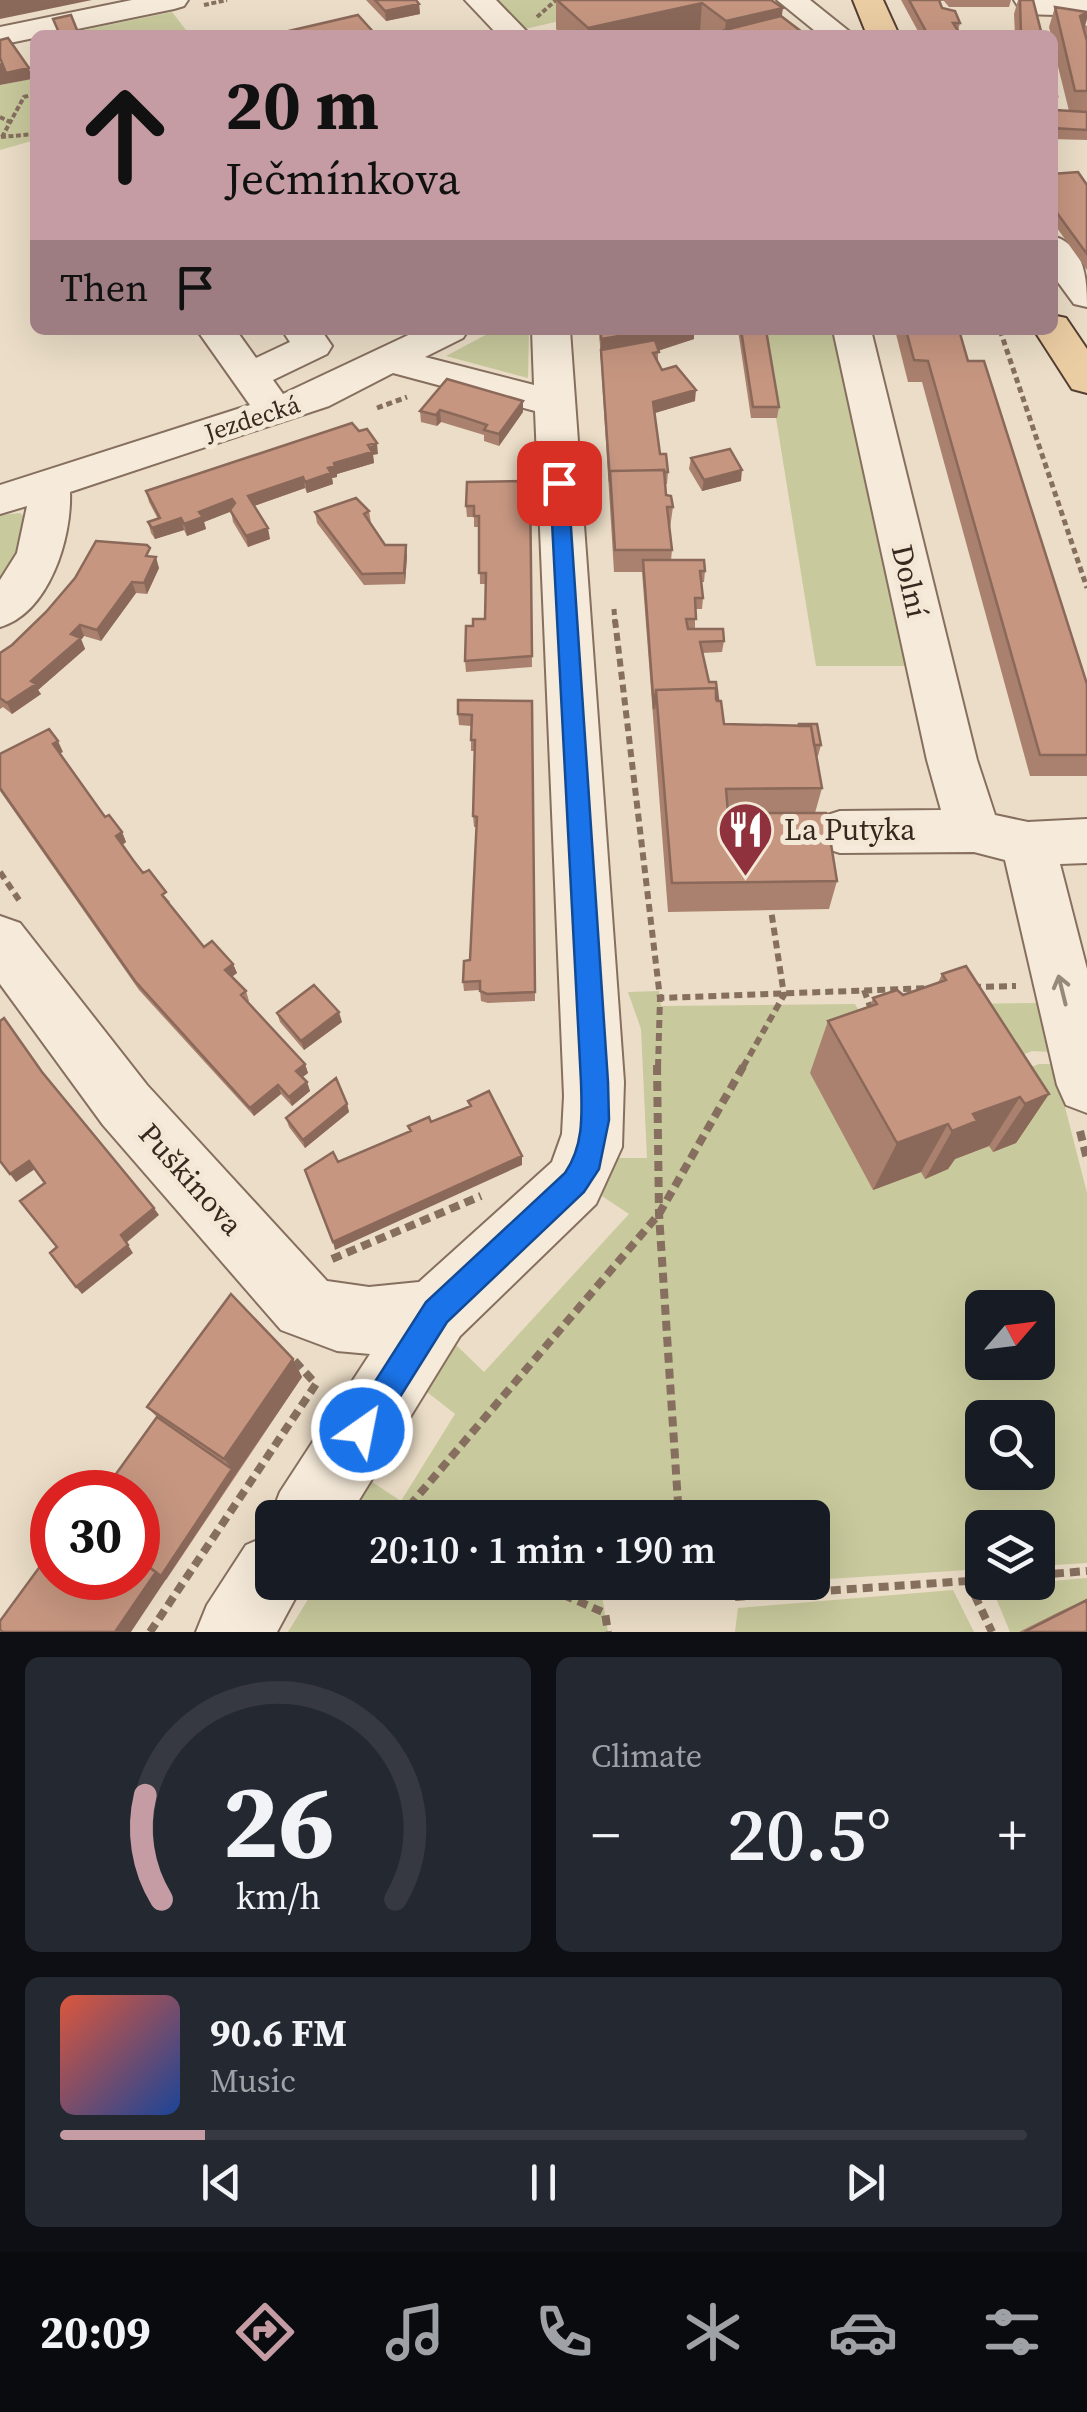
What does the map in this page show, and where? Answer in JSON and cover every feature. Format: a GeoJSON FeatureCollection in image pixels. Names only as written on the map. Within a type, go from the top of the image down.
{"type":"FeatureCollection","features":[{"type":"Feature","properties":{"kind":"main road"},"geometry":{"type":"LineString","coordinates":[[868,0],[881,30]]}},
{"type":"Feature","properties":{"kind":"main road"},"geometry":{"type":"LineString","coordinates":[[1057,335],[1087,380]]}},
{"type":"Feature","properties":{"kind":"street"},"geometry":{"type":"LineString","coordinates":[[0,36],[174,0]]}},
{"type":"Feature","properties":{"kind":"street"},"geometry":{"type":"LineString","coordinates":[[478,0],[510,30]]}},
{"type":"Feature","properties":{"kind":"street"},"geometry":{"type":"LineString","coordinates":[[791,0],[832,30]]}},
{"type":"Feature","properties":{"kind":"street"},"geometry":{"type":"LineString","coordinates":[[1028,0],[1032,8],[1087,6]]}},
{"type":"Feature","properties":{"kind":"street"},"geometry":{"type":"LineString","coordinates":[[1058,256],[1087,296]]}},
{"type":"Feature","properties":{"kind":"street"},"geometry":{"type":"LineString","coordinates":[[220,335],[274,411]]}},
{"type":"Feature","properties":{"kind":"street"},"geometry":{"type":"LineString","coordinates":[[250,376],[313,346],[305,335]]}},
{"type":"Feature","properties":{"kind":"street","name":"Jezdecká"},"geometry":{"type":"LineString","coordinates":[[0,500],[315,397],[439,335]]}},
{"type":"Feature","properties":{"kind":"street"},"geometry":{"type":"LineString","coordinates":[[317,1500],[436,1312],[574,1183],[590,1160],[594,1082],[551,335]]}},
{"type":"Feature","properties":{"kind":"street","name":"Dolní"},"geometry":{"type":"LineString","coordinates":[[853,335],[952,760],[974,831]]}},
{"type":"Feature","properties":{"kind":"street"},"geometry":{"type":"LineString","coordinates":[[388,360],[554,403]]}},
{"type":"Feature","properties":{"kind":"street"},"geometry":{"type":"LineString","coordinates":[[0,611],[38,559],[50,522],[48,485]]}},
{"type":"Feature","properties":{"kind":"street"},"geometry":{"type":"LineString","coordinates":[[840,832],[974,831],[1028,844],[1087,841]]}},
{"type":"Feature","properties":{"kind":"street"},"geometry":{"type":"LineString","coordinates":[[1028,844],[1087,1085]]}},
{"type":"Feature","properties":{"kind":"street","name":"Puškinova"},"geometry":{"type":"LineString","coordinates":[[0,940],[125,1106],[305,1306],[327,1317],[354,1322],[436,1312]]}},
{"type":"Feature","properties":{"kind":"street"},"geometry":{"type":"LineString","coordinates":[[234,1632],[255,1598]]}},
{"type":"Feature","properties":{"kind":"path"},"geometry":{"type":"LineString","coordinates":[[1,136],[24,97],[30,95]]}},
{"type":"Feature","properties":{"kind":"path"},"geometry":{"type":"LineString","coordinates":[[0,117],[10,122]]}},
{"type":"Feature","properties":{"kind":"path"},"geometry":{"type":"LineString","coordinates":[[1,136],[30,134]]}},
{"type":"Feature","properties":{"kind":"path"},"geometry":{"type":"LineString","coordinates":[[1002,335],[1087,588]]}},
{"type":"Feature","properties":{"kind":"path"},"geometry":{"type":"LineString","coordinates":[[368,411],[423,392]]}},
{"type":"Feature","properties":{"kind":"path"},"geometry":{"type":"LineString","coordinates":[[614,603],[660,998],[659,1214],[677,1500]]}},
{"type":"Feature","properties":{"kind":"path"},"geometry":{"type":"LineString","coordinates":[[414,1500],[659,1214],[784,995],[771,910]]}},
{"type":"Feature","properties":{"kind":"path"},"geometry":{"type":"LineString","coordinates":[[956,988],[1060,984]]}},
{"type":"Feature","properties":{"kind":"path"},"geometry":{"type":"LineString","coordinates":[[660,998],[937,988]]}},
{"type":"Feature","properties":{"kind":"path"},"geometry":{"type":"LineString","coordinates":[[864,990],[877,1024]]}},
{"type":"Feature","properties":{"kind":"path"},"geometry":{"type":"LineString","coordinates":[[338,1259],[483,1195]]}},
{"type":"Feature","properties":{"kind":"path"},"geometry":{"type":"LineString","coordinates":[[150,1632],[316,1384]]}},
{"type":"Feature","properties":{"kind":"path"},"geometry":{"type":"LineString","coordinates":[[1055,1574],[1087,1571]]}},
{"type":"Feature","properties":{"kind":"path"},"geometry":{"type":"LineString","coordinates":[[830,1590],[965,1581]]}},
{"type":"Feature","properties":{"kind":"path"},"geometry":{"type":"LineString","coordinates":[[575,1600],[605,1613],[608,1632]]}},
{"type":"Feature","properties":{"kind":"path"},"geometry":{"type":"LineString","coordinates":[[977,1600],[992,1632]]}},
{"type":"Feature","properties":{"kind":"green space"},"geometry":{"type":"Polygon","coordinates":[[[494,0],[650,0],[525,29],[494,0]]]}},
{"type":"Feature","properties":{"kind":"green space"},"geometry":{"type":"Polygon","coordinates":[[[172,12],[186,30],[84,30],[172,12]]]}},
{"type":"Feature","properties":{"kind":"green space"},"geometry":{"type":"Polygon","coordinates":[[[30,79],[30,141],[0,150],[0,85],[30,79]]]}},
{"type":"Feature","properties":{"kind":"green space"},"geometry":{"type":"Polygon","coordinates":[[[486,335],[529,335],[528,378],[446,356],[486,335]]]}},
{"type":"Feature","properties":{"kind":"green space"},"geometry":{"type":"Polygon","coordinates":[[[763,335],[844,335],[917,666],[816,666],[763,335]]]}},
{"type":"Feature","properties":{"kind":"green space"},"geometry":{"type":"Polygon","coordinates":[[[20,513],[32,523],[0,593],[0,515],[20,513]]]}},
{"type":"Feature","properties":{"kind":"green space"},"geometry":{"type":"Polygon","coordinates":[[[659,991],[661,1006],[855,1004],[881,1048],[885,1005],[1040,1003],[1052,1052],[1032,1051],[981,1071],[988,1083],[1039,1064],[1054,1064],[1087,1193],[1087,1563],[1055,1565],[1055,1510],[965,1510],[965,1570],[830,1579],[830,1500],[402,1500],[455,1414],[422,1388],[456,1345],[484,1372],[629,1214],[602,1196],[612,1158],[647,1158],[641,1029],[628,992],[659,991]]]}},
{"type":"Feature","properties":{"kind":"green space"},"geometry":{"type":"Polygon","coordinates":[[[369,1480],[399,1500],[357,1500],[369,1480]]]}},
{"type":"Feature","properties":{"kind":"green space"},"geometry":{"type":"Polygon","coordinates":[[[1087,1578],[1087,1632],[1010,1632],[997,1600],[1055,1600],[1055,1581],[1087,1578]]]}},
{"type":"Feature","properties":{"kind":"green space"},"geometry":{"type":"Polygon","coordinates":[[[953,1590],[974,1632],[735,1632],[738,1608],[953,1590]]]}},
{"type":"Feature","properties":{"kind":"green space"},"geometry":{"type":"Polygon","coordinates":[[[307,1600],[603,1600],[608,1632],[288,1632],[307,1600]]]}},
{"type":"Feature","properties":{"kind":"building"},"geometry":{"type":"Polygon","coordinates":[[[375,0],[416,0],[419,4],[385,11],[375,0]]]}},
{"type":"Feature","properties":{"kind":"building"},"geometry":{"type":"Polygon","coordinates":[[[557,0],[771,0],[783,8],[726,21],[702,3],[588,28],[557,0]]]}},
{"type":"Feature","properties":{"kind":"building"},"geometry":{"type":"Polygon","coordinates":[[[909,0],[939,0],[942,8],[955,11],[960,23],[953,23],[958,30],[925,30],[909,0]]]}},
{"type":"Feature","properties":{"kind":"building"},"geometry":{"type":"Polygon","coordinates":[[[1020,0],[1033,0],[1041,30],[1021,30],[1020,0]]]}},
{"type":"Feature","properties":{"kind":"building"},"geometry":{"type":"Polygon","coordinates":[[[1055,7],[1087,12],[1080,16],[1087,41],[1087,91],[1075,91],[1055,7]]]}},
{"type":"Feature","properties":{"kind":"building"},"geometry":{"type":"Polygon","coordinates":[[[71,15],[77,30],[58,30],[53,19],[71,15]]]}},
{"type":"Feature","properties":{"kind":"building"},"geometry":{"type":"Polygon","coordinates":[[[358,15],[372,30],[293,30],[358,15]]]}},
{"type":"Feature","properties":{"kind":"building"},"geometry":{"type":"Polygon","coordinates":[[[781,16],[799,30],[725,30],[781,16]]]}},
{"type":"Feature","properties":{"kind":"building"},"geometry":{"type":"Polygon","coordinates":[[[8,38],[29,68],[6,73],[0,58],[0,40],[8,38]]]}},
{"type":"Feature","properties":{"kind":"building"},"geometry":{"type":"Polygon","coordinates":[[[1058,110],[1087,112],[1087,130],[1058,128],[1058,110]]]}},
{"type":"Feature","properties":{"kind":"building"},"geometry":{"type":"Polygon","coordinates":[[[1078,172],[1087,185],[1087,254],[1058,214],[1058,174],[1078,172]]]}},
{"type":"Feature","properties":{"kind":"building"},"geometry":{"type":"Polygon","coordinates":[[[742,335],[767,335],[779,407],[753,407],[742,335]]]}},
{"type":"Feature","properties":{"kind":"building"},"geometry":{"type":"Polygon","coordinates":[[[907,335],[960,335],[968,361],[984,361],[1087,684],[1087,755],[1040,755],[928,361],[914,360],[907,335]]]}},
{"type":"Feature","properties":{"kind":"building"},"geometry":{"type":"Polygon","coordinates":[[[655,340],[659,352],[653,353],[662,370],[676,366],[696,390],[653,402],[660,454],[666,454],[668,472],[610,471],[610,482],[601,350],[655,340]]]}},
{"type":"Feature","properties":{"kind":"building"},"geometry":{"type":"Polygon","coordinates":[[[447,379],[523,401],[499,434],[484,430],[487,425],[440,410],[436,415],[420,411],[447,379]]]}},
{"type":"Feature","properties":{"kind":"building"},"geometry":{"type":"Polygon","coordinates":[[[352,423],[359,431],[367,429],[377,443],[368,445],[372,452],[334,463],[328,468],[331,473],[305,482],[303,477],[248,496],[268,528],[246,536],[230,510],[235,503],[232,499],[199,512],[203,517],[184,524],[181,518],[152,528],[148,522],[160,518],[146,491],[352,423]]]}},
{"type":"Feature","properties":{"kind":"building"},"geometry":{"type":"Polygon","coordinates":[[[730,449],[742,470],[704,480],[691,458],[730,449]]]}},
{"type":"Feature","properties":{"kind":"building"},"geometry":{"type":"Polygon","coordinates":[[[664,470],[666,495],[671,496],[673,507],[667,507],[672,550],[615,550],[610,471],[664,470]]]}},
{"type":"Feature","properties":{"kind":"building"},"geometry":{"type":"Polygon","coordinates":[[[530,481],[532,656],[465,661],[466,626],[473,626],[473,619],[485,619],[486,573],[479,573],[479,516],[474,516],[474,506],[466,506],[467,482],[530,481]]]}},
{"type":"Feature","properties":{"kind":"building"},"geometry":{"type":"Polygon","coordinates":[[[356,498],[369,511],[364,514],[385,545],[406,545],[404,573],[362,574],[315,512],[356,498]]]}},
{"type":"Feature","properties":{"kind":"building"},"geometry":{"type":"Polygon","coordinates":[[[96,541],[147,545],[150,548],[146,556],[156,557],[144,583],[132,582],[97,630],[80,625],[71,634],[81,638],[31,681],[36,684],[7,703],[0,698],[0,653],[46,612],[75,578],[96,541]]]}},
{"type":"Feature","properties":{"kind":"building"},"geometry":{"type":"Polygon","coordinates":[[[643,560],[704,560],[705,571],[700,571],[703,598],[695,598],[696,619],[686,619],[688,629],[723,629],[724,641],[700,642],[709,682],[716,682],[718,699],[716,688],[656,690],[654,709],[643,560]]]}},
{"type":"Feature","properties":{"kind":"building"},"geometry":{"type":"Polygon","coordinates":[[[716,688],[724,724],[811,726],[822,788],[726,789],[728,813],[826,813],[837,881],[672,883],[656,690],[716,688]]]}},
{"type":"Feature","properties":{"kind":"building"},"geometry":{"type":"Polygon","coordinates":[[[458,700],[532,701],[535,992],[487,994],[480,991],[480,981],[463,982],[464,961],[470,960],[477,817],[473,816],[472,715],[458,714],[458,700]]]}},
{"type":"Feature","properties":{"kind":"building"},"geometry":{"type":"Polygon","coordinates":[[[799,724],[817,724],[821,745],[814,745],[811,726],[799,724]]]}},
{"type":"Feature","properties":{"kind":"building"},"geometry":{"type":"Polygon","coordinates":[[[49,729],[58,741],[53,744],[105,817],[109,815],[122,832],[116,836],[133,860],[143,873],[149,870],[166,892],[162,895],[204,947],[212,941],[233,964],[225,970],[246,991],[241,995],[305,1064],[296,1071],[307,1082],[289,1097],[278,1085],[250,1108],[135,981],[0,788],[0,754],[49,729]]]}},
{"type":"Feature","properties":{"kind":"building"},"geometry":{"type":"Polygon","coordinates":[[[966,966],[1049,1094],[1025,1104],[1020,1097],[973,1114],[977,1121],[952,1131],[948,1124],[897,1143],[828,1021],[877,1004],[873,998],[897,990],[903,995],[946,980],[942,974],[966,966]]]}},
{"type":"Feature","properties":{"kind":"building"},"geometry":{"type":"Polygon","coordinates":[[[314,985],[339,1012],[301,1041],[277,1013],[314,985]]]}},
{"type":"Feature","properties":{"kind":"building"},"geometry":{"type":"Polygon","coordinates":[[[4,1018],[42,1072],[154,1208],[121,1235],[128,1245],[76,1287],[50,1253],[57,1247],[20,1201],[45,1183],[29,1161],[10,1174],[0,1161],[0,1021],[4,1018]]]}},
{"type":"Feature","properties":{"kind":"building"},"geometry":{"type":"Polygon","coordinates":[[[336,1078],[347,1104],[303,1140],[286,1118],[336,1078]]]}},
{"type":"Feature","properties":{"kind":"building"},"geometry":{"type":"Polygon","coordinates":[[[489,1091],[522,1156],[333,1242],[305,1170],[333,1152],[338,1162],[411,1131],[408,1126],[429,1117],[431,1122],[471,1106],[468,1101],[489,1091]]]}},
{"type":"Feature","properties":{"kind":"building"},"geometry":{"type":"Polygon","coordinates":[[[231,1294],[293,1359],[224,1459],[147,1407],[231,1294]]]}},
{"type":"Feature","properties":{"kind":"building"},"geometry":{"type":"Polygon","coordinates":[[[157,1417],[232,1469],[161,1576],[160,1470],[119,1470],[157,1417]]]}},
{"type":"Feature","properties":{"kind":"building"},"geometry":{"type":"Polygon","coordinates":[[[30,1580],[30,1600],[137,1600],[115,1632],[3,1632],[0,1621],[30,1580]]]}},
{"type":"Feature","properties":{"kind":"building"},"geometry":{"type":"Polygon","coordinates":[[[1087,1600],[1087,1632],[1024,1632],[1087,1600]]]}},
{"type":"Feature","properties":{"kind":"place","name":"La Putyka"},"geometry":{"type":"Point","coordinates":[745,878]}},
{"type":"Feature","properties":{"kind":"route"},"geometry":{"type":"LineString","coordinates":[[362,1430],[436,1312],[574,1183],[590,1160],[596,1120],[559,483]]}}]}
